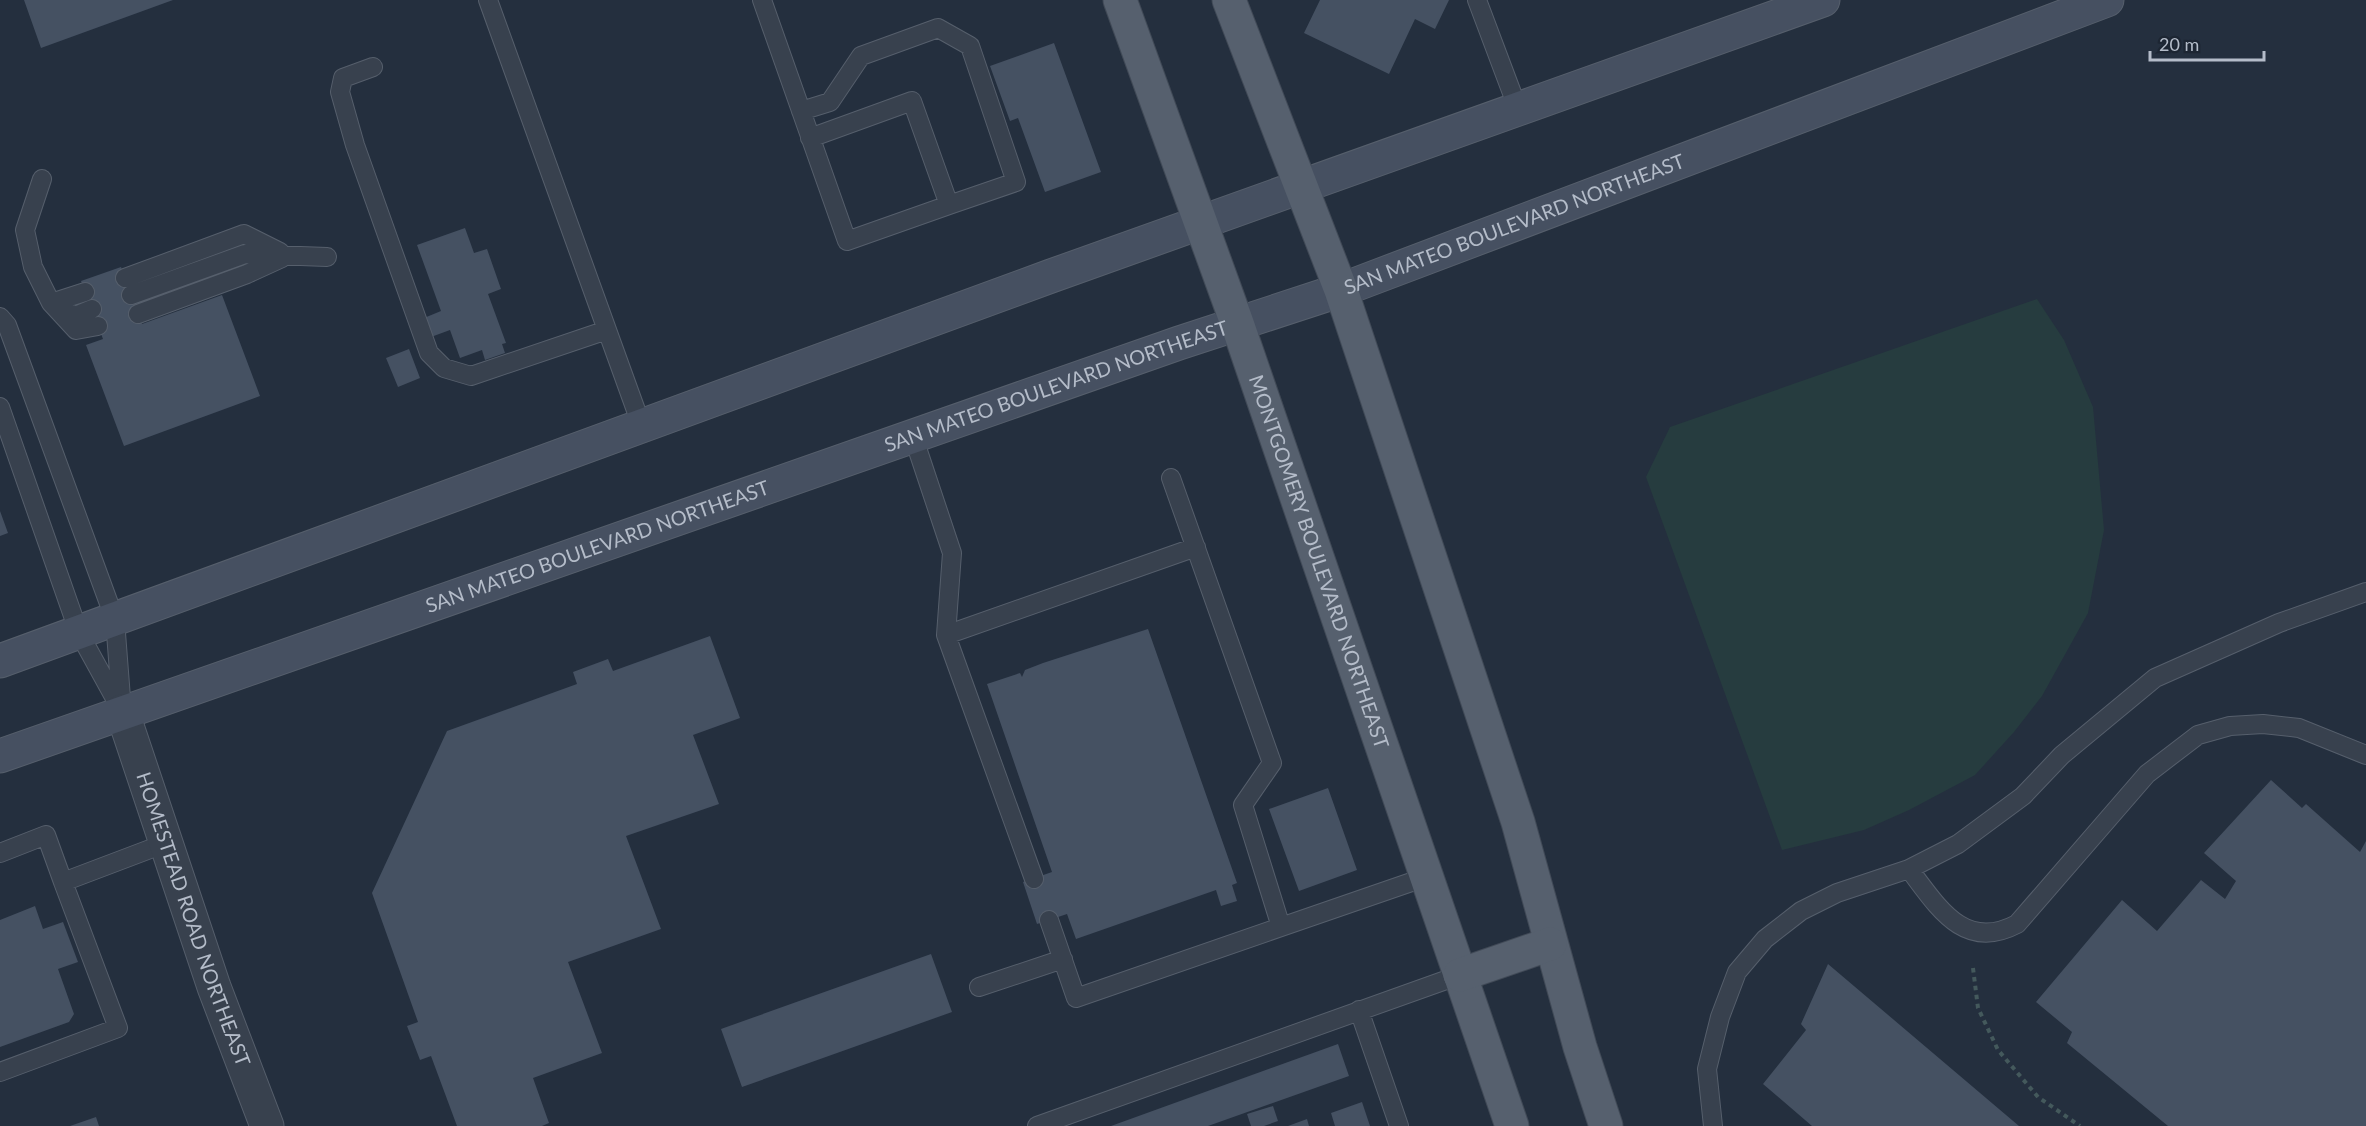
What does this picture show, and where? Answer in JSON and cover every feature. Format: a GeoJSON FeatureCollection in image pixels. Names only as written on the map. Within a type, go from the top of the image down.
{"type":"FeatureCollection","features":[{"type":"Feature","properties":{"kind":"main road","name":"MONTGOMERY BOULEVARD NORTHEAST"},"geometry":{"type":"LineString","coordinates":[[1120,0],[1238,323],[1512,1126]]}},
{"type":"Feature","properties":{"kind":"main road"},"geometry":{"type":"LineString","coordinates":[[1229,0],[1341,290],[1518,822],[1550,944],[1606,1126]]}},
{"type":"Feature","properties":{"kind":"main road"},"geometry":{"type":"LineString","coordinates":[[0,662],[1201,222],[1823,0]]}},
{"type":"Feature","properties":{"kind":"main road","name":"SAN MATEO BOULEVARD NORTHEAST"},"geometry":{"type":"LineString","coordinates":[[0,756],[122,711],[612,543],[1238,323],[1341,290],[2107,0]]}},
{"type":"Feature","properties":{"kind":"main road"},"geometry":{"type":"LineString","coordinates":[[1460,975],[1550,944]]}},
{"type":"Feature","properties":{"kind":"street","name":"HOMESTEAD ROAD NORTHEAST"},"geometry":{"type":"LineString","coordinates":[[122,711],[214,987],[267,1126]]}},
{"type":"Feature","properties":{"kind":"lane"},"geometry":{"type":"LineString","coordinates":[[488,0],[642,427]]}},
{"type":"Feature","properties":{"kind":"lane"},"geometry":{"type":"LineString","coordinates":[[762,0],[810,138],[847,241],[1016,182],[970,46],[938,28],[861,56],[830,102],[801,111]]}},
{"type":"Feature","properties":{"kind":"lane"},"geometry":{"type":"LineString","coordinates":[[1478,0],[1518,109]]}},
{"type":"Feature","properties":{"kind":"lane"},"geometry":{"type":"LineString","coordinates":[[373,67],[343,78],[340,92],[355,145],[429,353],[444,368],[471,376],[607,330]]}},
{"type":"Feature","properties":{"kind":"lane"},"geometry":{"type":"LineString","coordinates":[[810,138],[912,101],[949,205]]}},
{"type":"Feature","properties":{"kind":"lane"},"geometry":{"type":"LineString","coordinates":[[42,179],[25,230],[33,267],[51,303],[75,316],[95,318]]}},
{"type":"Feature","properties":{"kind":"lane"},"geometry":{"type":"LineString","coordinates":[[128,286],[245,254],[327,256]]}},
{"type":"Feature","properties":{"kind":"lane"},"geometry":{"type":"LineString","coordinates":[[138,314],[247,274],[286,256]]}},
{"type":"Feature","properties":{"kind":"lane"},"geometry":{"type":"LineString","coordinates":[[51,303],[85,292]]}},
{"type":"Feature","properties":{"kind":"lane"},"geometry":{"type":"LineString","coordinates":[[0,317],[7,325],[115,620],[122,711]]}},
{"type":"Feature","properties":{"kind":"lane"},"geometry":{"type":"LineString","coordinates":[[0,407],[79,633],[122,711]]}},
{"type":"Feature","properties":{"kind":"lane"},"geometry":{"type":"LineString","coordinates":[[913,436],[952,553],[945,635],[1034,879]]}},
{"type":"Feature","properties":{"kind":"lane"},"geometry":{"type":"LineString","coordinates":[[1171,478],[1272,763],[1243,805],[1281,927]]}},
{"type":"Feature","properties":{"kind":"lane"},"geometry":{"type":"LineString","coordinates":[[945,635],[1196,547]]}},
{"type":"Feature","properties":{"kind":"lane"},"geometry":{"type":"LineString","coordinates":[[1713,1126],[1707,1069],[1720,1017],[1737,972],[1765,939],[1801,910],[1837,893],[1909,869],[1958,844],[2023,796],[2062,755],[2155,678],[2279,623],[2366,592]]}},
{"type":"Feature","properties":{"kind":"lane"},"geometry":{"type":"LineString","coordinates":[[1909,869],[1945,916],[1981,934],[1998,934],[2017,924],[2147,774],[2198,735],[2230,726],[2299,728],[2366,755]]}},
{"type":"Feature","properties":{"kind":"lane"},"geometry":{"type":"LineString","coordinates":[[0,853],[46,835],[118,1028],[0,1072]]}},
{"type":"Feature","properties":{"kind":"lane"},"geometry":{"type":"LineString","coordinates":[[63,882],[166,843]]}},
{"type":"Feature","properties":{"kind":"lane"},"geometry":{"type":"LineString","coordinates":[[1050,920],[1076,998],[1426,877]]}},
{"type":"Feature","properties":{"kind":"lane"},"geometry":{"type":"LineString","coordinates":[[979,987],[1063,959]]}},
{"type":"Feature","properties":{"kind":"lane"},"geometry":{"type":"LineString","coordinates":[[1037,1126],[1460,975]]}},
{"type":"Feature","properties":{"kind":"lane"},"geometry":{"type":"LineString","coordinates":[[1359,1010],[1398,1126]]}},
{"type":"Feature","properties":{"kind":"path"},"geometry":{"type":"LineString","coordinates":[[1973,968],[1978,1008],[1998,1050],[2038,1097],[2080,1126]]}},
{"type":"Feature","properties":{"kind":"green space"},"geometry":{"type":"Polygon","coordinates":[[[2037,299],[2064,340],[2093,407],[2104,530],[2088,613],[2042,696],[2014,732],[1975,775],[1909,810],[1864,830],[1782,850],[1646,477],[1670,427],[2037,299]]]}},
{"type":"Feature","properties":{"kind":"building"},"geometry":{"type":"Polygon","coordinates":[[[24,0],[173,0],[41,48],[24,0]]]}},
{"type":"Feature","properties":{"kind":"building"},"geometry":{"type":"Polygon","coordinates":[[[1320,0],[1449,0],[1435,29],[1415,19],[1389,74],[1304,33],[1320,0]]]}},
{"type":"Feature","properties":{"kind":"building"},"geometry":{"type":"Polygon","coordinates":[[[1054,43],[1101,172],[1045,192],[1018,118],[1010,121],[990,66],[1054,43]]]}},
{"type":"Feature","properties":{"kind":"building"},"geometry":{"type":"Polygon","coordinates":[[[465,228],[474,253],[487,249],[501,289],[488,294],[506,343],[502,344],[505,353],[485,360],[482,350],[460,358],[450,330],[431,337],[424,318],[441,311],[417,245],[465,228]]]}},
{"type":"Feature","properties":{"kind":"building"},"geometry":{"type":"Polygon","coordinates":[[[121,267],[142,324],[222,295],[260,396],[124,446],[86,345],[103,339],[81,281],[121,267]]]}},
{"type":"Feature","properties":{"kind":"building"},"geometry":{"type":"Polygon","coordinates":[[[409,349],[420,378],[398,387],[386,358],[409,349]]]}},
{"type":"Feature","properties":{"kind":"building"},"geometry":{"type":"Polygon","coordinates":[[[0,511],[8,533],[0,536],[0,511]]]}},
{"type":"Feature","properties":{"kind":"building"},"geometry":{"type":"Polygon","coordinates":[[[1148,629],[1237,883],[1232,885],[1237,901],[1221,906],[1216,890],[1076,939],[1067,914],[1037,924],[1023,882],[1052,872],[987,684],[1020,673],[1022,677],[1025,670],[1043,663],[1148,629]]]}},
{"type":"Feature","properties":{"kind":"building"},"geometry":{"type":"Polygon","coordinates":[[[710,636],[740,718],[693,735],[719,804],[626,836],[661,929],[568,962],[602,1053],[533,1078],[549,1123],[542,1126],[457,1126],[431,1056],[420,1060],[407,1026],[418,1022],[372,893],[447,731],[577,684],[573,672],[608,659],[613,671],[710,636]]]}},
{"type":"Feature","properties":{"kind":"building"},"geometry":{"type":"Polygon","coordinates":[[[2271,780],[2302,808],[2306,804],[2360,852],[2366,841],[2366,1126],[2168,1126],[2067,1043],[2072,1032],[2036,1002],[2122,900],[2157,931],[2201,880],[2225,899],[2236,881],[2204,853],[2271,780]]]}},
{"type":"Feature","properties":{"kind":"building"},"geometry":{"type":"Polygon","coordinates":[[[1328,788],[1357,870],[1299,891],[1269,809],[1328,788]]]}},
{"type":"Feature","properties":{"kind":"building"},"geometry":{"type":"Polygon","coordinates":[[[35,906],[43,929],[63,922],[78,962],[58,969],[74,1014],[69,1022],[0,1047],[0,920],[35,906]]]}},
{"type":"Feature","properties":{"kind":"building"},"geometry":{"type":"Polygon","coordinates":[[[931,954],[952,1012],[742,1087],[721,1029],[931,954]]]}},
{"type":"Feature","properties":{"kind":"building"},"geometry":{"type":"Polygon","coordinates":[[[1828,964],[2019,1126],[1812,1126],[1763,1084],[1806,1030],[1801,1024],[1828,964]]]}},
{"type":"Feature","properties":{"kind":"building"},"geometry":{"type":"Polygon","coordinates":[[[1338,1044],[1349,1076],[1208,1126],[1111,1126],[1338,1044]]]}},
{"type":"Feature","properties":{"kind":"building"},"geometry":{"type":"Polygon","coordinates":[[[1362,1102],[1370,1126],[1335,1126],[1331,1113],[1362,1102]]]}},
{"type":"Feature","properties":{"kind":"building"},"geometry":{"type":"Polygon","coordinates":[[[1273,1106],[1278,1121],[1264,1126],[1251,1126],[1247,1114],[1273,1106]]]}},
{"type":"Feature","properties":{"kind":"building"},"geometry":{"type":"Polygon","coordinates":[[[96,1117],[99,1126],[70,1126],[96,1117]]]}},
{"type":"Feature","properties":{"kind":"building"},"geometry":{"type":"Polygon","coordinates":[[[1307,1119],[1309,1126],[1288,1126],[1307,1119]]]}}]}
